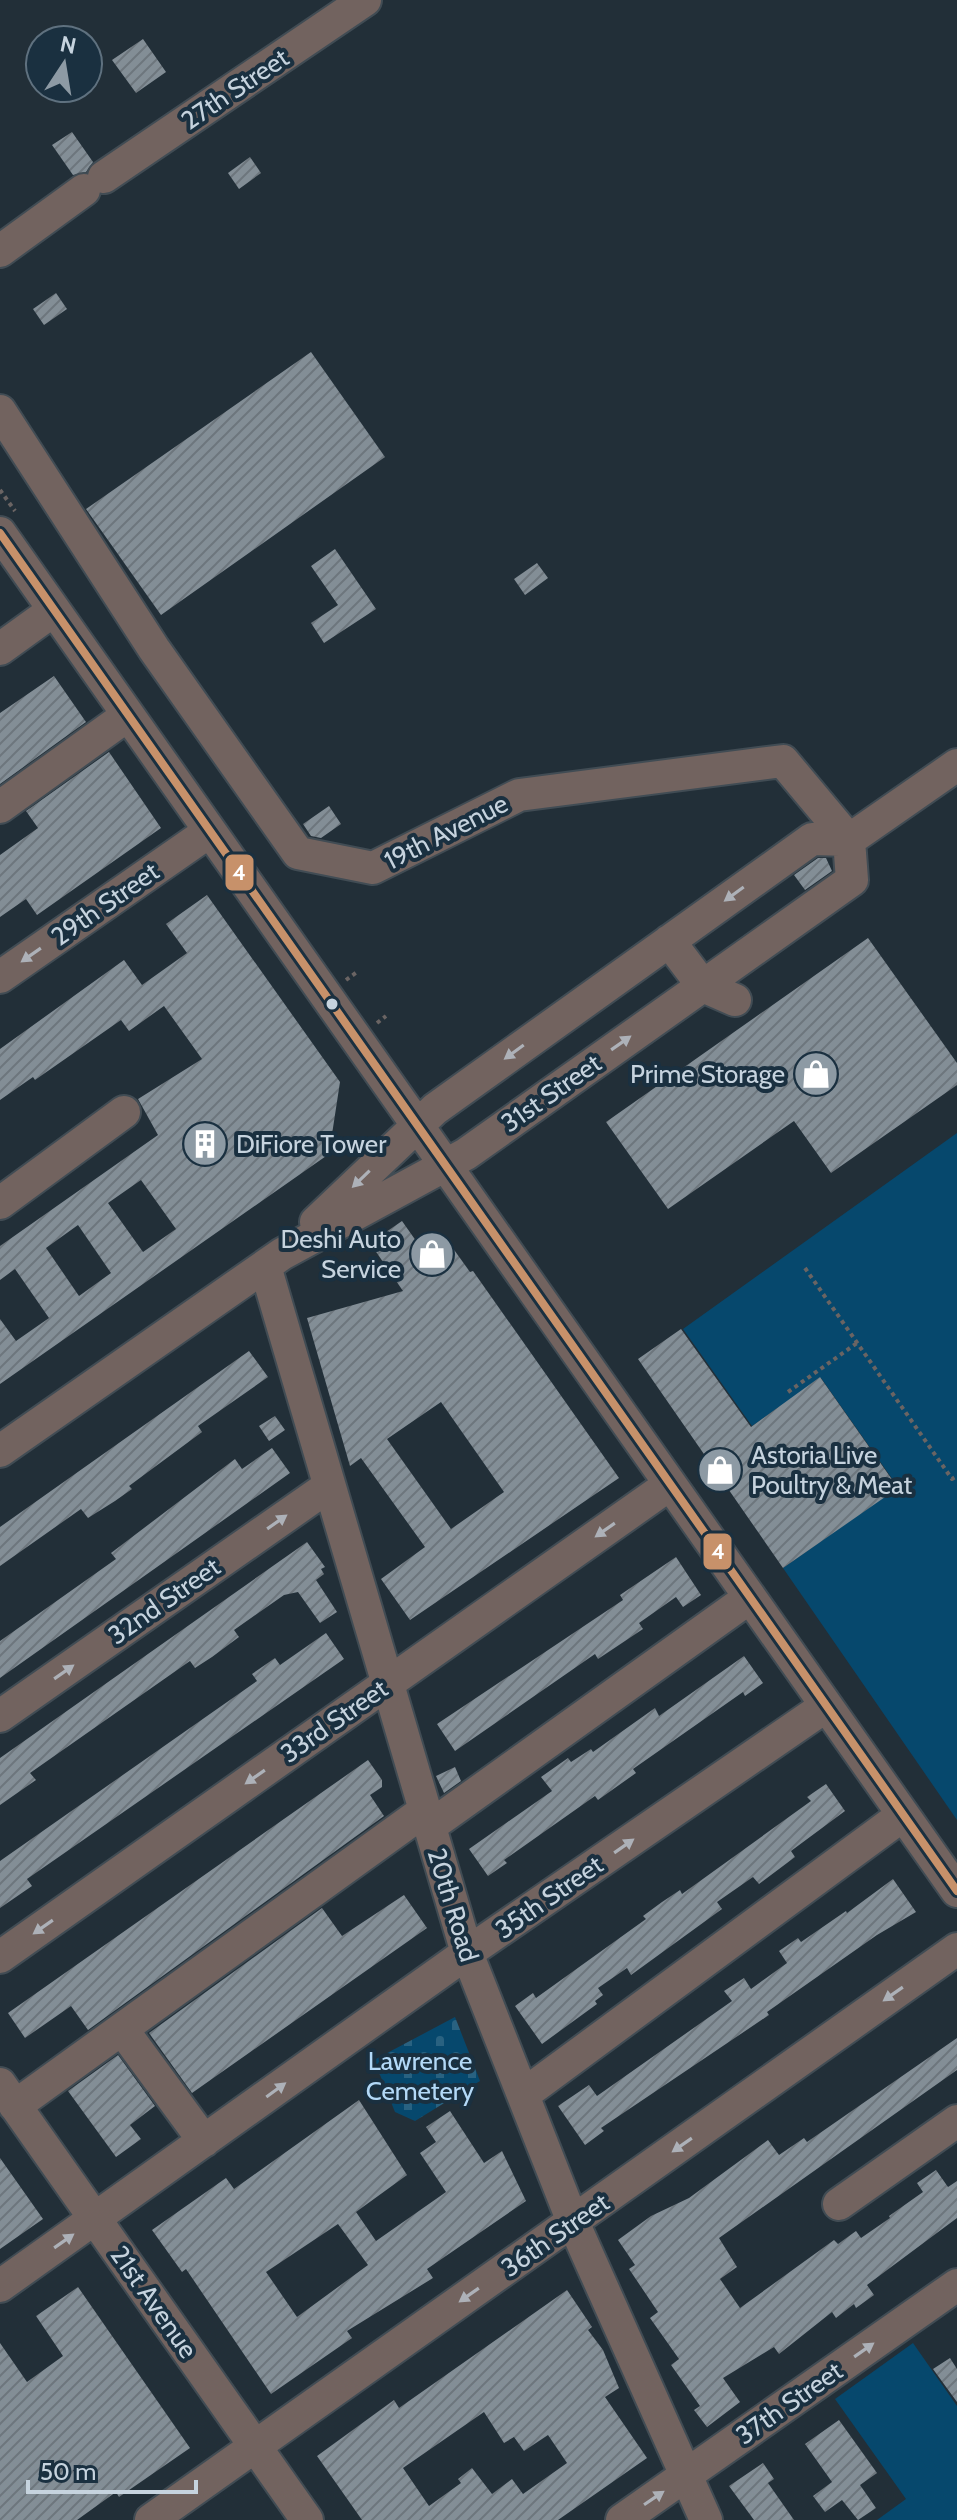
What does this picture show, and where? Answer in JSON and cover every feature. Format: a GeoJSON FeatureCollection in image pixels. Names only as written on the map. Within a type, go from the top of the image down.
{"type":"FeatureCollection","features":[{"type":"Feature","properties":{"kind":"street","name":"27th Street"},"geometry":{"type":"LineString","coordinates":[[0,251],[365,0]]}},
{"type":"Feature","properties":{"kind":"street","name":"19th Avenue"},"geometry":{"type":"LineString","coordinates":[[0,411],[154,649],[298,853],[373,868],[519,795],[783,761],[849,840]]}},
{"type":"Feature","properties":{"kind":"street"},"geometry":{"type":"LineString","coordinates":[[0,533],[957,1891]]}},
{"type":"Feature","properties":{"kind":"street"},"geometry":{"type":"LineString","coordinates":[[0,649],[54,610]]}},
{"type":"Feature","properties":{"kind":"street"},"geometry":{"type":"LineString","coordinates":[[0,807],[128,715]]}},
{"type":"Feature","properties":{"kind":"street"},"geometry":{"type":"LineString","coordinates":[[849,840],[957,765]]}},
{"type":"Feature","properties":{"kind":"street","name":"29th Street"},"geometry":{"type":"LineString","coordinates":[[0,977],[210,831]]}},
{"type":"Feature","properties":{"kind":"street","name":"31st Street"},"geometry":{"type":"LineString","coordinates":[[0,1451],[273,1260],[466,1154],[852,880],[849,840],[812,839],[669,941],[417,1125],[273,1260]]}},
{"type":"Feature","properties":{"kind":"street"},"geometry":{"type":"LineString","coordinates":[[669,941],[703,986],[735,1000]]}},
{"type":"Feature","properties":{"kind":"street"},"geometry":{"type":"LineString","coordinates":[[0,1203],[124,1112]]}},
{"type":"Feature","properties":{"kind":"street","name":"20th Road"},"geometry":{"type":"LineString","coordinates":[[273,1260],[329,1486],[467,1953],[573,2222],[706,2520]]}},
{"type":"Feature","properties":{"kind":"street","name":"33rd Street"},"geometry":{"type":"LineString","coordinates":[[0,1957],[669,1485]]}},
{"type":"Feature","properties":{"kind":"street","name":"32nd Street"},"geometry":{"type":"LineString","coordinates":[[0,1716],[329,1486]]}},
{"type":"Feature","properties":{"kind":"street"},"geometry":{"type":"LineString","coordinates":[[8,2095],[122,2029],[749,1598]]}},
{"type":"Feature","properties":{"kind":"street","name":"35th Street"},"geometry":{"type":"LineString","coordinates":[[0,2286],[467,1953],[826,1706]]}},
{"type":"Feature","properties":{"kind":"street"},"geometry":{"type":"LineString","coordinates":[[523,2095],[903,1815]]}},
{"type":"Feature","properties":{"kind":"street","name":"36th Street"},"geometry":{"type":"LineString","coordinates":[[151,2520],[957,1949]]}},
{"type":"Feature","properties":{"kind":"street"},"geometry":{"type":"LineString","coordinates":[[122,2029],[204,2141]]}},
{"type":"Feature","properties":{"kind":"street","name":"21st Avenue"},"geometry":{"type":"LineString","coordinates":[[8,2095],[307,2520]]}},
{"type":"Feature","properties":{"kind":"street"},"geometry":{"type":"LineString","coordinates":[[839,2204],[957,2121]]}},
{"type":"Feature","properties":{"kind":"street","name":"37th Street"},"geometry":{"type":"LineString","coordinates":[[622,2520],[957,2285]]}},
{"type":"Feature","properties":{"kind":"path"},"geometry":{"type":"LineString","coordinates":[[350,977],[357,972]]}},
{"type":"Feature","properties":{"kind":"path"},"geometry":{"type":"LineString","coordinates":[[380,1022],[386,1016]]}},
{"type":"Feature","properties":{"kind":"path"},"geometry":{"type":"LineString","coordinates":[[805,1268],[952,1479],[957,1476]]}},
{"type":"Feature","properties":{"kind":"path"},"geometry":{"type":"LineString","coordinates":[[788,1392],[857,1343]]}},
{"type":"Feature","properties":{"kind":"green space"},"geometry":{"type":"Polygon","coordinates":[[[957,1133],[957,1820],[783,1568],[898,1487],[821,1378],[752,1426],[683,1329],[957,1133]]]}},
{"type":"Feature","properties":{"kind":"green space","name":"Lawrence Cemetery"},"geometry":{"type":"Polygon","coordinates":[[[455,2017],[480,2081],[415,2121],[395,2112],[374,2060],[455,2017]]]}},
{"type":"Feature","properties":{"kind":"green space"},"geometry":{"type":"Polygon","coordinates":[[[913,2343],[957,2406],[957,2520],[877,2520],[906,2499],[835,2399],[913,2343]]]}},
{"type":"Feature","properties":{"kind":"building"},"geometry":{"type":"Polygon","coordinates":[[[143,39],[166,72],[136,93],[112,60],[143,39]]]}},
{"type":"Feature","properties":{"kind":"building"},"geometry":{"type":"Polygon","coordinates":[[[72,132],[93,162],[86,172],[73,175],[52,145],[72,132]]]}},
{"type":"Feature","properties":{"kind":"building"},"geometry":{"type":"Polygon","coordinates":[[[250,157],[261,173],[239,189],[228,173],[250,157]]]}},
{"type":"Feature","properties":{"kind":"building"},"geometry":{"type":"Polygon","coordinates":[[[56,293],[67,309],[44,325],[33,309],[56,293]]]}},
{"type":"Feature","properties":{"kind":"building"},"geometry":{"type":"Polygon","coordinates":[[[311,352],[385,457],[161,615],[86,509],[311,352]]]}},
{"type":"Feature","properties":{"kind":"building"},"geometry":{"type":"Polygon","coordinates":[[[335,549],[376,609],[324,643],[311,623],[338,605],[311,566],[335,549]]]}},
{"type":"Feature","properties":{"kind":"building"},"geometry":{"type":"Polygon","coordinates":[[[537,563],[548,578],[525,595],[514,579],[537,563]]]}},
{"type":"Feature","properties":{"kind":"building"},"geometry":{"type":"Polygon","coordinates":[[[54,676],[86,722],[0,784],[0,713],[54,676]]]}},
{"type":"Feature","properties":{"kind":"building"},"geometry":{"type":"Polygon","coordinates":[[[109,752],[161,828],[37,915],[26,899],[0,917],[0,855],[38,828],[26,811],[109,752]]]}},
{"type":"Feature","properties":{"kind":"building"},"geometry":{"type":"Polygon","coordinates":[[[329,806],[341,824],[321,838],[311,836],[303,824],[329,806]]]}},
{"type":"Feature","properties":{"kind":"building"},"geometry":{"type":"Polygon","coordinates":[[[818,858],[826,858],[832,871],[805,890],[794,875],[818,858]]]}},
{"type":"Feature","properties":{"kind":"building"},"geometry":{"type":"Polygon","coordinates":[[[207,895],[340,1082],[329,1154],[0,1384],[0,1319],[16,1341],[49,1318],[15,1269],[0,1280],[0,1246],[158,1135],[138,1099],[202,1059],[164,1006],[129,1031],[121,1020],[35,1080],[33,1077],[0,1100],[0,1049],[124,960],[142,985],[187,953],[166,924],[207,895]],[[141,1180],[108,1203],[143,1252],[176,1229],[141,1180]],[[78,1225],[46,1248],[79,1296],[111,1273],[78,1225]]]}},
{"type":"Feature","properties":{"kind":"building","name":"Prime Storage"},"geometry":{"type":"Polygon","coordinates":[[[868,938],[957,1063],[957,1085],[831,1173],[794,1121],[668,1209],[606,1122],[868,938]]]}},
{"type":"Feature","properties":{"kind":"building"},"geometry":{"type":"Polygon","coordinates":[[[402,1221],[426,1255],[447,1240],[470,1272],[473,1271],[619,1478],[410,1620],[381,1579],[425,1547],[361,1458],[350,1466],[307,1318],[403,1291],[370,1243],[402,1221]],[[441,1402],[387,1439],[451,1529],[504,1492],[441,1402]]]}},
{"type":"Feature","properties":{"kind":"building"},"geometry":{"type":"Polygon","coordinates":[[[681,1329],[751,1427],[820,1377],[898,1488],[783,1568],[638,1359],[681,1329]]]}},
{"type":"Feature","properties":{"kind":"building"},"geometry":{"type":"Polygon","coordinates":[[[249,1351],[268,1377],[198,1426],[202,1432],[129,1486],[132,1489],[115,1501],[88,1518],[81,1509],[0,1566],[0,1527],[249,1351]]]}},
{"type":"Feature","properties":{"kind":"building"},"geometry":{"type":"Polygon","coordinates":[[[275,1416],[285,1430],[269,1441],[259,1426],[275,1416]]]}},
{"type":"Feature","properties":{"kind":"building"},"geometry":{"type":"Polygon","coordinates":[[[272,1448],[290,1473],[0,1678],[0,1641],[116,1559],[111,1553],[235,1459],[242,1469],[272,1448]]]}},
{"type":"Feature","properties":{"kind":"building"},"geometry":{"type":"Polygon","coordinates":[[[307,1542],[325,1567],[321,1569],[324,1574],[316,1580],[337,1612],[320,1623],[298,1592],[284,1595],[234,1630],[239,1637],[212,1657],[195,1668],[190,1661],[30,1773],[36,1780],[0,1805],[0,1758],[307,1542]]]}},
{"type":"Feature","properties":{"kind":"building"},"geometry":{"type":"Polygon","coordinates":[[[676,1557],[701,1595],[683,1607],[676,1597],[639,1623],[643,1629],[598,1659],[595,1654],[455,1751],[437,1724],[623,1600],[620,1595],[676,1557]]]}},
{"type":"Feature","properties":{"kind":"building"},"geometry":{"type":"Polygon","coordinates":[[[326,1633],[344,1659],[27,1879],[32,1886],[0,1908],[0,1861],[257,1681],[252,1674],[275,1658],[280,1665],[326,1633]]]}},
{"type":"Feature","properties":{"kind":"building"},"geometry":{"type":"Polygon","coordinates":[[[744,1656],[763,1683],[745,1696],[743,1692],[633,1769],[636,1773],[598,1800],[595,1796],[504,1860],[507,1863],[488,1876],[469,1849],[552,1791],[541,1777],[568,1758],[571,1762],[591,1749],[593,1752],[655,1708],[659,1716],[744,1656]]]}},
{"type":"Feature","properties":{"kind":"building"},"geometry":{"type":"Polygon","coordinates":[[[368,1760],[382,1780],[382,1787],[370,1795],[384,1816],[88,2030],[71,2006],[25,2038],[8,2013],[368,1760]]]}},
{"type":"Feature","properties":{"kind":"building"},"geometry":{"type":"Polygon","coordinates":[[[455,1767],[461,1781],[444,1793],[436,1776],[455,1767]]]}},
{"type":"Feature","properties":{"kind":"building"},"geometry":{"type":"Polygon","coordinates":[[[826,1784],[845,1811],[791,1851],[795,1857],[759,1884],[753,1877],[717,1902],[722,1909],[631,1975],[627,1968],[598,1988],[603,1995],[595,2001],[597,2004],[542,2044],[515,2006],[533,1993],[536,1998],[646,1919],[643,1916],[662,1902],[680,1890],[682,1894],[811,1801],[807,1797],[826,1784]]]}},
{"type":"Feature","properties":{"kind":"building"},"geometry":{"type":"Polygon","coordinates":[[[893,1879],[916,1912],[877,1935],[767,2012],[769,2015],[601,2128],[604,2131],[585,2145],[558,2106],[589,2085],[597,2096],[732,2001],[724,1991],[744,1978],[751,1989],[787,1963],[779,1951],[798,1938],[801,1942],[847,1913],[893,1879]]]}},
{"type":"Feature","properties":{"kind":"building"},"geometry":{"type":"Polygon","coordinates":[[[404,1895],[427,1928],[192,2093],[149,2033],[322,1908],[342,1936],[404,1895]]]}},
{"type":"Feature","properties":{"kind":"building"},"geometry":{"type":"Polygon","coordinates":[[[957,2038],[957,2070],[719,2238],[737,2267],[720,2279],[740,2308],[834,2240],[838,2244],[856,2231],[861,2238],[890,2218],[923,2192],[917,2183],[936,2170],[948,2187],[957,2181],[957,2218],[867,2285],[874,2295],[856,2308],[854,2304],[836,2318],[832,2312],[779,2354],[774,2347],[723,2378],[740,2402],[707,2427],[694,2410],[700,2406],[671,2365],[679,2359],[650,2318],[658,2312],[629,2269],[635,2265],[618,2240],[651,2216],[689,2198],[768,2140],[779,2155],[804,2138],[807,2142],[957,2038]]]}},
{"type":"Feature","properties":{"kind":"building"},"geometry":{"type":"Polygon","coordinates":[[[118,2055],[155,2106],[130,2125],[141,2139],[116,2157],[68,2091],[118,2055]]]}},
{"type":"Feature","properties":{"kind":"building"},"geometry":{"type":"Polygon","coordinates":[[[359,2100],[407,2175],[356,2212],[376,2241],[446,2192],[420,2153],[436,2142],[426,2127],[450,2111],[484,2163],[502,2151],[526,2201],[427,2269],[433,2278],[347,2331],[352,2338],[271,2394],[186,2269],[182,2272],[152,2230],[226,2178],[234,2189],[359,2100]],[[338,2224],[266,2272],[297,2317],[368,2265],[338,2224]]]}},
{"type":"Feature","properties":{"kind":"building"},"geometry":{"type":"Polygon","coordinates":[[[0,2158],[43,2219],[0,2249],[0,2158]]]}},
{"type":"Feature","properties":{"kind":"building"},"geometry":{"type":"Polygon","coordinates":[[[78,2287],[190,2448],[119,2497],[116,2492],[77,2520],[0,2520],[0,2343],[27,2382],[63,2356],[36,2316],[78,2287]]]}},
{"type":"Feature","properties":{"kind":"building"},"geometry":{"type":"Polygon","coordinates":[[[567,2290],[592,2327],[588,2330],[603,2350],[619,2388],[605,2397],[647,2458],[558,2520],[362,2520],[317,2456],[394,2400],[399,2408],[567,2290]],[[484,2412],[403,2468],[429,2506],[461,2483],[458,2479],[472,2468],[492,2494],[512,2479],[523,2494],[567,2463],[548,2435],[524,2451],[514,2437],[504,2443],[484,2412]]]}},
{"type":"Feature","properties":{"kind":"building"},"geometry":{"type":"Polygon","coordinates":[[[950,2358],[957,2369],[957,2402],[933,2369],[950,2358]]]}},
{"type":"Feature","properties":{"kind":"building"},"geometry":{"type":"Polygon","coordinates":[[[839,2420],[877,2473],[860,2485],[876,2508],[858,2520],[842,2500],[825,2512],[813,2496],[832,2482],[805,2444],[839,2420]]]}},
{"type":"Feature","properties":{"kind":"building"},"geometry":{"type":"Polygon","coordinates":[[[763,2463],[774,2479],[768,2483],[794,2520],[754,2520],[729,2486],[763,2463]]]}},
{"type":"Feature","properties":{"kind":"transit line","name":"4"},"geometry":{"type":"LineString","coordinates":[[0,533],[957,1891]]}},
{"type":"Feature","properties":{"kind":"place","name":"Prime Storage"},"geometry":{"type":"Point","coordinates":[816,1074]}},
{"type":"Feature","properties":{"kind":"place","name":"DiFiore Tower"},"geometry":{"type":"Point","coordinates":[205,1144]}},
{"type":"Feature","properties":{"kind":"place","name":"Deshi Auto Service"},"geometry":{"type":"Point","coordinates":[432,1254]}},
{"type":"Feature","properties":{"kind":"place","name":"Astoria Live Poultry & Meat"},"geometry":{"type":"Point","coordinates":[720,1470]}}]}
